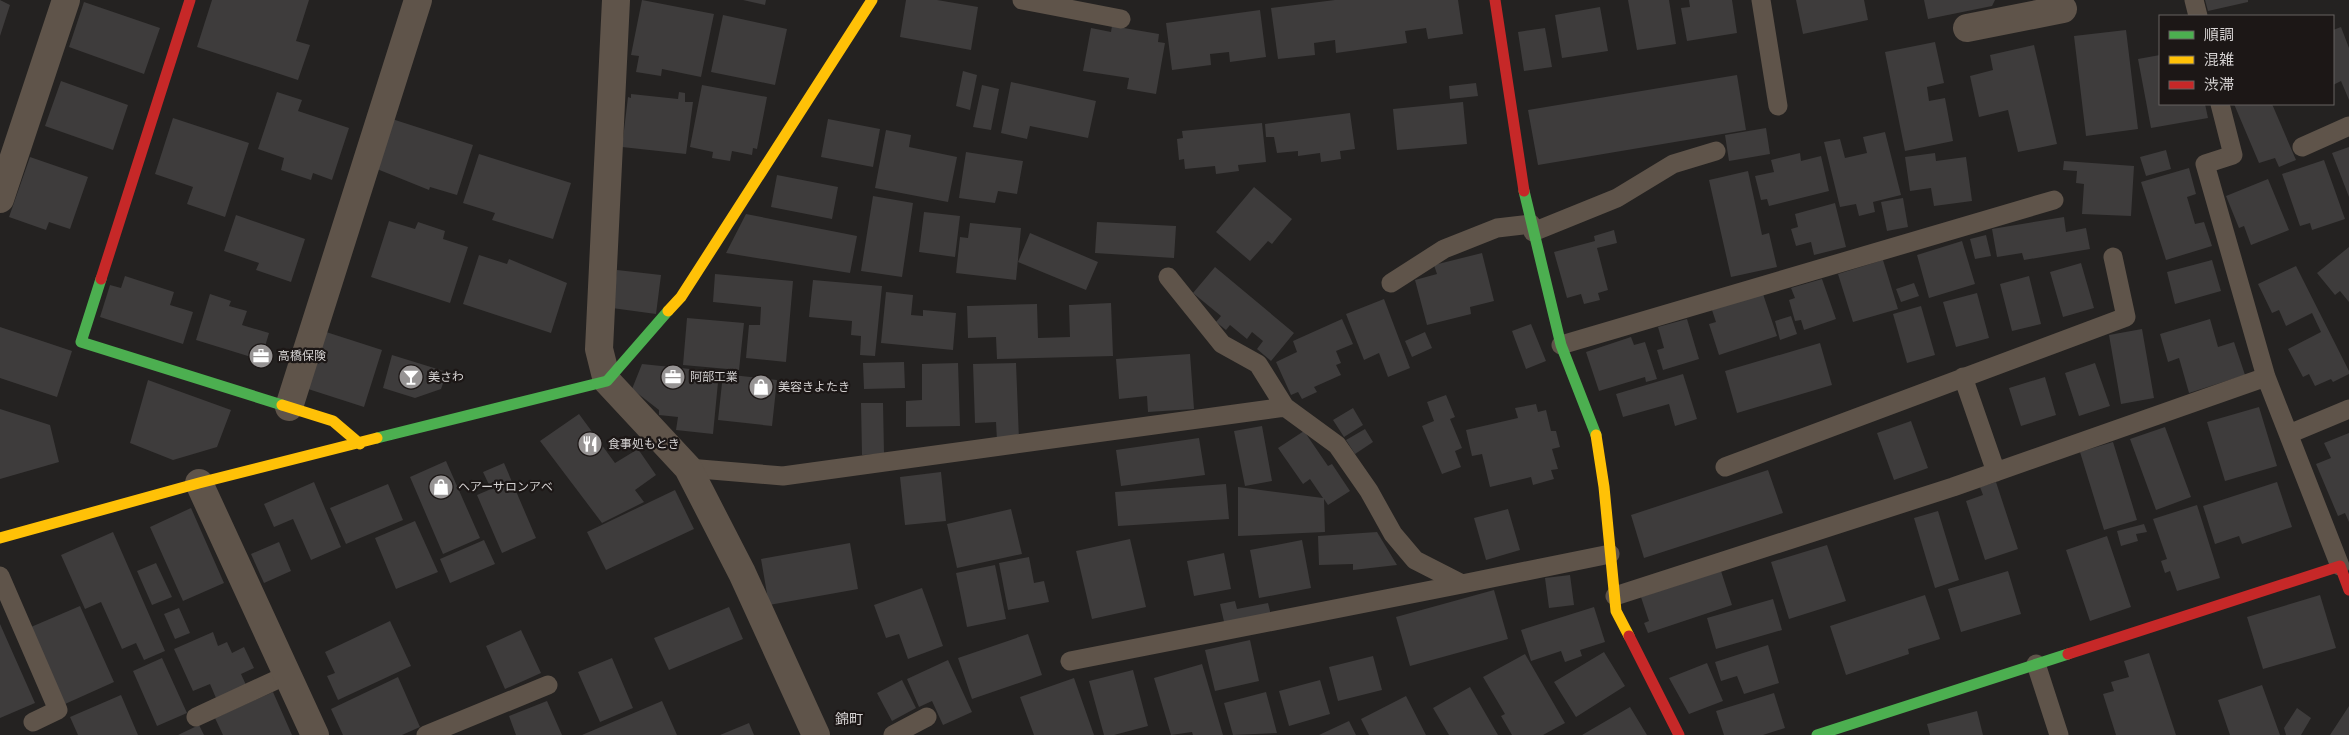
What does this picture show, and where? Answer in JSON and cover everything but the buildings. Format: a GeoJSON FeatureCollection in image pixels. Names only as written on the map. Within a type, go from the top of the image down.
{"type":"FeatureCollection","features":[{"type":"Feature","properties":{"kind":"street"},"geometry":{"type":"LineString","coordinates":[[0,199],[66,0]]}},
{"type":"Feature","properties":{"kind":"street"},"geometry":{"type":"LineString","coordinates":[[190,0],[81,342],[333,421],[360,444]]}},
{"type":"Feature","properties":{"kind":"street"},"geometry":{"type":"LineString","coordinates":[[289,407],[418,0]]}},
{"type":"Feature","properties":{"kind":"street"},"geometry":{"type":"LineString","coordinates":[[616,0],[599,349],[607,382],[688,468],[742,572],[816,735]]}},
{"type":"Feature","properties":{"kind":"street"},"geometry":{"type":"LineString","coordinates":[[0,538],[199,483],[607,382],[681,297],[872,0]]}},
{"type":"Feature","properties":{"kind":"street"},"geometry":{"type":"LineString","coordinates":[[1495,0],[1524,193],[1532,228],[1562,345],[1597,437],[1604,487],[1616,611],[1679,735]]}},
{"type":"Feature","properties":{"kind":"street"},"geometry":{"type":"LineString","coordinates":[[1967,28],[2029,8],[2063,9]]}},
{"type":"Feature","properties":{"kind":"street"},"geometry":{"type":"LineString","coordinates":[[199,483],[289,674],[315,735]]}},
{"type":"Feature","properties":{"kind":"street"},"geometry":{"type":"LineString","coordinates":[[1817,735],[2340,566],[2349,590]]}},
{"type":"Feature","properties":{"kind":"lane"},"geometry":{"type":"LineString","coordinates":[[1022,0],[1121,19]]}},
{"type":"Feature","properties":{"kind":"lane"},"geometry":{"type":"LineString","coordinates":[[1761,0],[1778,106]]}},
{"type":"Feature","properties":{"kind":"lane"},"geometry":{"type":"LineString","coordinates":[[2194,0],[2198,15]]}},
{"type":"Feature","properties":{"kind":"lane"},"geometry":{"type":"LineString","coordinates":[[2220,105],[2233,155],[2205,164],[2266,377],[2340,566]]}},
{"type":"Feature","properties":{"kind":"lane"},"geometry":{"type":"LineString","coordinates":[[2302,147],[2349,126]]}},
{"type":"Feature","properties":{"kind":"lane"},"geometry":{"type":"LineString","coordinates":[[1391,283],[1444,249],[1497,228],[1532,228],[1617,198],[1673,164],[1716,151]]}},
{"type":"Feature","properties":{"kind":"lane"},"geometry":{"type":"LineString","coordinates":[[1562,345],[2054,200]]}},
{"type":"Feature","properties":{"kind":"lane"},"geometry":{"type":"LineString","coordinates":[[1725,467],[2126,317],[2113,257]]}},
{"type":"Feature","properties":{"kind":"lane"},"geometry":{"type":"LineString","coordinates":[[1168,277],[1222,344],[1258,364],[1285,408],[1337,445],[1369,491],[1394,534],[1414,560],[1462,584]]}},
{"type":"Feature","properties":{"kind":"lane"},"geometry":{"type":"LineString","coordinates":[[1615,596],[1996,472],[2266,377]]}},
{"type":"Feature","properties":{"kind":"lane"},"geometry":{"type":"LineString","coordinates":[[1963,378],[1996,472]]}},
{"type":"Feature","properties":{"kind":"lane"},"geometry":{"type":"LineString","coordinates":[[688,468],[782,476],[1285,408]]}},
{"type":"Feature","properties":{"kind":"lane"},"geometry":{"type":"LineString","coordinates":[[2289,434],[2349,409]]}},
{"type":"Feature","properties":{"kind":"lane"},"geometry":{"type":"LineString","coordinates":[[1070,661],[1610,554]]}},
{"type":"Feature","properties":{"kind":"lane"},"geometry":{"type":"LineString","coordinates":[[0,576],[58,710],[33,722]]}},
{"type":"Feature","properties":{"kind":"lane"},"geometry":{"type":"LineString","coordinates":[[2036,664],[2059,735]]}},
{"type":"Feature","properties":{"kind":"lane"},"geometry":{"type":"LineString","coordinates":[[196,717],[289,674]]}},
{"type":"Feature","properties":{"kind":"lane"},"geometry":{"type":"LineString","coordinates":[[426,735],[548,685]]}},
{"type":"Feature","properties":{"kind":"lane"},"geometry":{"type":"LineString","coordinates":[[893,735],[927,717]]}},
{"type":"Feature","properties":{"kind":"traffic: fast"},"geometry":{"type":"LineString","coordinates":[[1524,191],[1561,345],[1596,435]]}},
{"type":"Feature","properties":{"kind":"traffic: fast"},"geometry":{"type":"LineString","coordinates":[[101,279],[81,342],[282,405]]}},
{"type":"Feature","properties":{"kind":"traffic: fast"},"geometry":{"type":"LineString","coordinates":[[377,438],[607,381],[668,311]]}},
{"type":"Feature","properties":{"kind":"traffic: fast"},"geometry":{"type":"LineString","coordinates":[[1817,735],[2068,654]]}},
{"type":"Feature","properties":{"kind":"traffic: slow"},"geometry":{"type":"LineString","coordinates":[[668,311],[681,297],[872,0]]}},
{"type":"Feature","properties":{"kind":"traffic: slow"},"geometry":{"type":"LineString","coordinates":[[282,405],[333,421],[360,444]]}},
{"type":"Feature","properties":{"kind":"traffic: slow"},"geometry":{"type":"LineString","coordinates":[[1596,435],[1604,487],[1616,611],[1629,636]]}},
{"type":"Feature","properties":{"kind":"traffic: slow"},"geometry":{"type":"LineString","coordinates":[[0,538],[199,483],[377,438]]}},
{"type":"Feature","properties":{"kind":"traffic: jam"},"geometry":{"type":"LineString","coordinates":[[101,279],[190,0]]}},
{"type":"Feature","properties":{"kind":"traffic: jam"},"geometry":{"type":"LineString","coordinates":[[1495,0],[1524,191]]}},
{"type":"Feature","properties":{"kind":"traffic: jam"},"geometry":{"type":"LineString","coordinates":[[2068,654],[2340,566],[2349,590]]}},
{"type":"Feature","properties":{"kind":"traffic: jam"},"geometry":{"type":"LineString","coordinates":[[1629,636],[1679,735]]}},
{"type":"Feature","properties":{"kind":"place","name":"高橋保険"},"geometry":{"type":"Point","coordinates":[261,356]}},
{"type":"Feature","properties":{"kind":"place","name":"美さわ"},"geometry":{"type":"Point","coordinates":[411,377]}},
{"type":"Feature","properties":{"kind":"place","name":"阿部工業"},"geometry":{"type":"Point","coordinates":[673,377]}},
{"type":"Feature","properties":{"kind":"place","name":"美容きよたき"},"geometry":{"type":"Point","coordinates":[761,387]}},
{"type":"Feature","properties":{"kind":"place","name":"食事処もとき"},"geometry":{"type":"Point","coordinates":[590,444]}},
{"type":"Feature","properties":{"kind":"place","name":"ヘアーサロンアベ"},"geometry":{"type":"Point","coordinates":[441,487]}},
{"type":"Feature","properties":{"kind":"district","name":"錦町"},"geometry":{"type":"Point","coordinates":[849,719]}}]}
